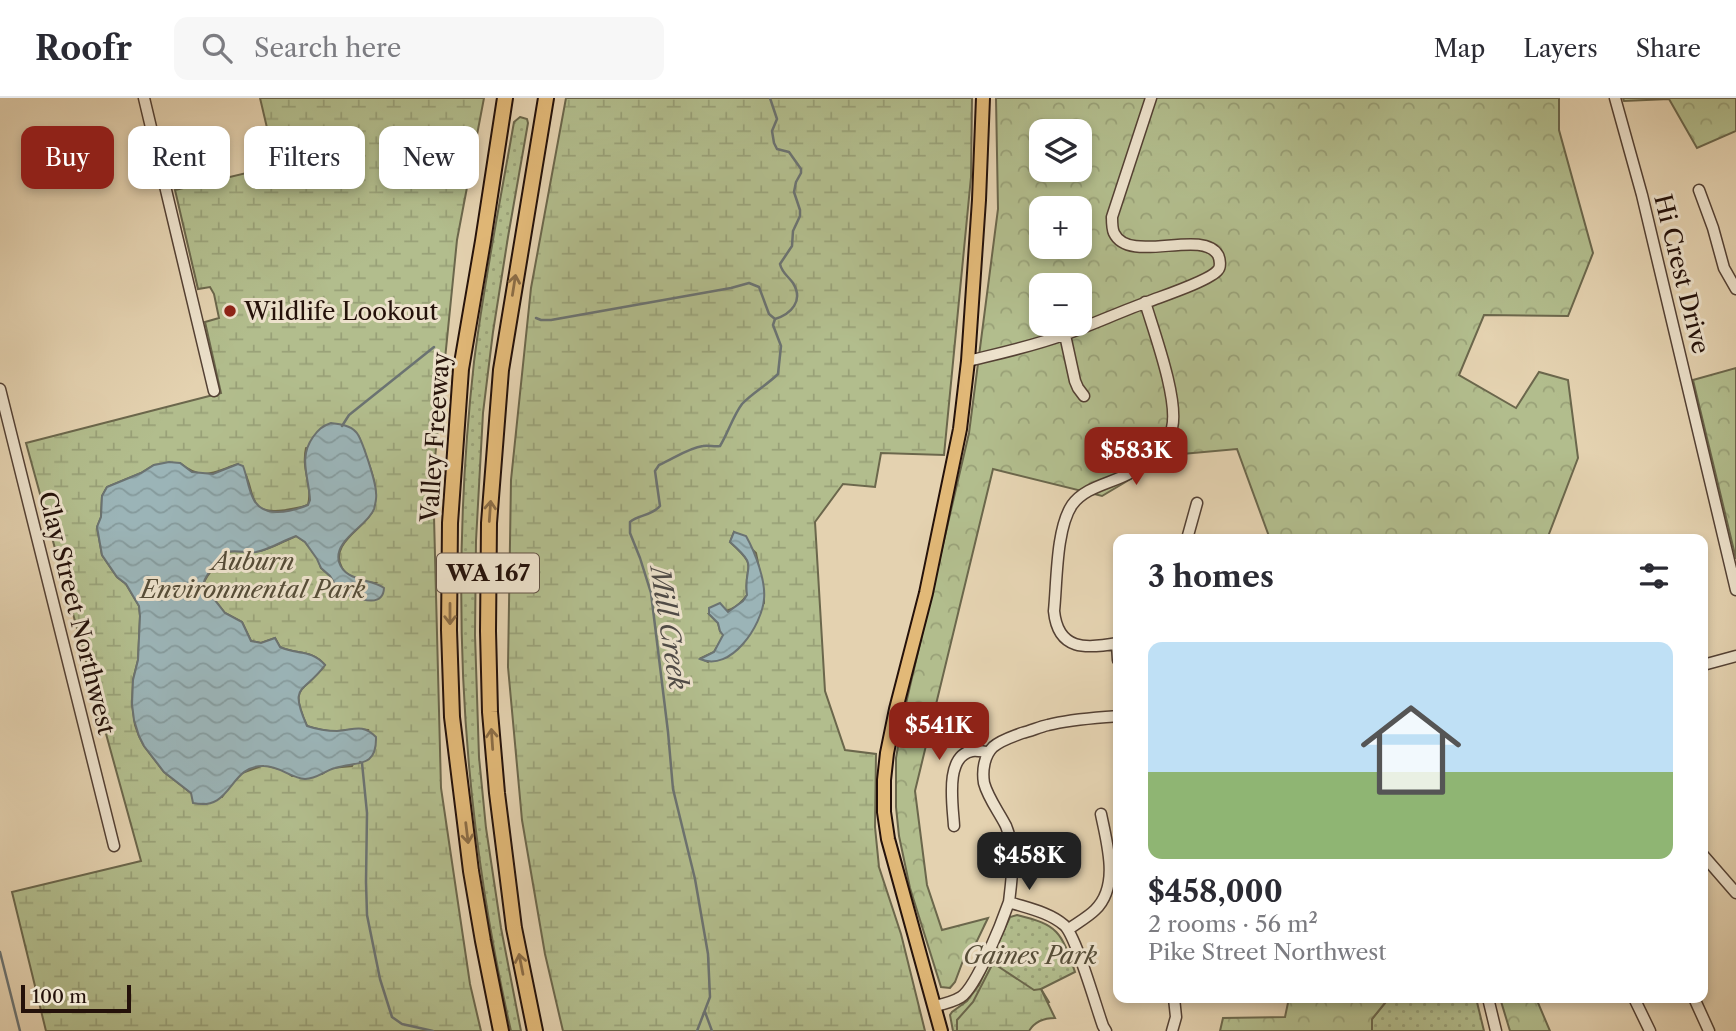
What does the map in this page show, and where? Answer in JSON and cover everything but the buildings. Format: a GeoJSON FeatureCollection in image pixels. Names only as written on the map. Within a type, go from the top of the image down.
{"type":"FeatureCollection","features":[{"type":"Feature","properties":{"kind":"highway","name":"Valley Freeway"},"geometry":{"type":"LineString","coordinates":[[501,1031],[482,942],[452,717],[450,523],[461,369],[505,98]]}},
{"type":"Feature","properties":{"kind":"highway","name":"WA 167"},"geometry":{"type":"LineString","coordinates":[[535,1031],[514,928],[496,793],[488,604],[489,523],[501,370],[547,98]]}},
{"type":"Feature","properties":{"kind":"main road"},"geometry":{"type":"LineString","coordinates":[[941,1031],[888,839],[884,812],[884,780],[895,709],[926,593],[960,429],[968,361],[983,98]]}},
{"type":"Feature","properties":{"kind":"street"},"geometry":{"type":"LineString","coordinates":[[144,98],[214,391]]}},
{"type":"Feature","properties":{"kind":"street"},"geometry":{"type":"LineString","coordinates":[[1092,324],[1211,276],[1220,264],[1213,250],[1205,247],[1193,244],[1137,247],[1119,240],[1114,233],[1112,217],[1151,98]]}},
{"type":"Feature","properties":{"kind":"street","name":"Hi Crest Drive"},"geometry":{"type":"LineString","coordinates":[[1615,98],[1648,223],[1736,590]]}},
{"type":"Feature","properties":{"kind":"street"},"geometry":{"type":"LineString","coordinates":[[1699,190],[1724,268],[1736,289]]}},
{"type":"Feature","properties":{"kind":"street"},"geometry":{"type":"LineString","coordinates":[[1113,643],[1080,646],[1059,633],[1054,611],[1061,536],[1065,519],[1081,495],[1136,470],[1167,439],[1172,430],[1169,384],[1145,302]]}},
{"type":"Feature","properties":{"kind":"street"},"geometry":{"type":"LineString","coordinates":[[968,361],[1062,336]]}},
{"type":"Feature","properties":{"kind":"street"},"geometry":{"type":"LineString","coordinates":[[1065,336],[1075,382],[1084,396]]}},
{"type":"Feature","properties":{"kind":"street","name":"Clay Street Northwest"},"geometry":{"type":"LineString","coordinates":[[0,389],[114,846]]}},
{"type":"Feature","properties":{"kind":"street"},"geometry":{"type":"LineString","coordinates":[[1188,534],[1197,503]]}},
{"type":"Feature","properties":{"kind":"street"},"geometry":{"type":"LineString","coordinates":[[1708,663],[1736,656]]}},
{"type":"Feature","properties":{"kind":"street"},"geometry":{"type":"LineString","coordinates":[[935,1006],[962,996],[974,982],[1009,902],[1012,848],[1006,827],[985,786],[983,768],[989,752],[1005,739],[1054,723],[1113,717]]}},
{"type":"Feature","properties":{"kind":"street"},"geometry":{"type":"LineString","coordinates":[[954,826],[954,767],[971,751],[989,752]]}},
{"type":"Feature","properties":{"kind":"street"},"geometry":{"type":"LineString","coordinates":[[1069,929],[1094,911],[1107,893],[1110,871],[1101,814]]}},
{"type":"Feature","properties":{"kind":"street"},"geometry":{"type":"LineString","coordinates":[[1708,861],[1736,893]]}},
{"type":"Feature","properties":{"kind":"street"},"geometry":{"type":"LineString","coordinates":[[1009,902],[1049,916],[1069,929],[1106,1031]]}},
{"type":"Feature","properties":{"kind":"street"},"geometry":{"type":"LineString","coordinates":[[1172,1031],[1176,1017],[1175,1003]]}},
{"type":"Feature","properties":{"kind":"street"},"geometry":{"type":"LineString","coordinates":[[1489,1003],[1496,1031]]}},
{"type":"Feature","properties":{"kind":"street"},"geometry":{"type":"LineString","coordinates":[[1636,1003],[1650,1031]]}},
{"type":"Feature","properties":{"kind":"street"},"geometry":{"type":"LineString","coordinates":[[1696,1003],[1709,1031]]}},
{"type":"Feature","properties":{"kind":"green space","name":"Auburn Environmental Park"},"geometry":{"type":"Polygon","coordinates":[[[260,98],[484,98],[479,126],[379,126],[379,189],[467,189],[457,240],[433,478],[441,788],[470,984],[481,1031],[46,1031],[12,892],[141,861],[26,443],[221,393],[205,322],[219,318],[214,294],[210,287],[198,289],[175,190],[230,189],[230,177],[244,174],[244,189],[365,189],[365,126],[267,126],[260,98]],[[359,437],[306,448],[308,505],[276,511],[268,511],[258,506],[246,474],[238,464],[209,474],[195,472],[180,463],[154,465],[107,487],[102,496],[101,517],[97,527],[102,555],[117,577],[126,584],[139,606],[138,660],[133,680],[132,704],[135,725],[144,746],[164,772],[191,793],[222,797],[242,773],[264,765],[284,770],[292,776],[322,774],[331,768],[352,766],[368,730],[330,731],[314,728],[307,726],[301,712],[301,690],[325,665],[309,654],[280,647],[275,638],[261,643],[251,641],[242,622],[225,613],[203,585],[226,552],[260,551],[296,536],[305,542],[340,593],[349,596],[375,583],[352,577],[342,568],[339,559],[344,543],[373,510],[376,492],[359,437]]]}},
{"type":"Feature","properties":{"kind":"green space"},"geometry":{"type":"Polygon","coordinates":[[[566,98],[972,98],[971,177],[944,455],[881,453],[875,487],[843,484],[815,522],[825,691],[845,750],[876,754],[875,827],[879,867],[901,934],[925,1031],[563,1031],[545,954],[522,820],[508,667],[511,480],[531,288],[566,98]],[[734,532],[730,542],[745,558],[749,567],[747,595],[731,609],[709,614],[724,635],[714,652],[701,658],[708,662],[764,603],[756,553],[734,532]]]}},
{"type":"Feature","properties":{"kind":"green space"},"geometry":{"type":"Polygon","coordinates":[[[996,98],[1559,98],[1559,130],[1593,253],[1568,316],[1484,315],[1459,375],[1516,408],[1539,372],[1568,380],[1578,458],[1549,534],[1268,534],[1237,449],[1171,455],[1102,496],[993,469],[915,791],[927,885],[942,930],[988,918],[950,988],[941,987],[910,888],[899,836],[896,758],[904,712],[969,433],[998,209],[996,98]]]}},
{"type":"Feature","properties":{"kind":"green space"},"geometry":{"type":"Polygon","coordinates":[[[1623,98],[1736,98],[1736,131],[1697,148],[1669,99],[1624,101],[1623,98]]]}},
{"type":"Feature","properties":{"kind":"green space"},"geometry":{"type":"Polygon","coordinates":[[[520,117],[527,119],[528,123],[493,332],[483,413],[476,541],[475,635],[479,757],[486,828],[501,928],[521,1031],[511,1031],[494,949],[471,782],[464,698],[462,530],[466,446],[478,332],[514,122],[520,117]]]}},
{"type":"Feature","properties":{"kind":"green space"},"geometry":{"type":"Polygon","coordinates":[[[1736,368],[1736,559],[1693,380],[1736,368]]]}},
{"type":"Feature","properties":{"kind":"green space","name":"Gaines Park"},"geometry":{"type":"Polygon","coordinates":[[[1017,915],[1042,922],[1056,932],[1062,939],[1075,972],[1041,989],[1049,1002],[994,1031],[953,1031],[950,1015],[967,1001],[979,985],[1010,917],[1017,915]]]}},
{"type":"Feature","properties":{"kind":"green space"},"geometry":{"type":"Polygon","coordinates":[[[993,963],[1034,990],[1041,989],[1055,1018],[1040,1021],[1029,1031],[957,1031],[957,1020],[973,1002],[993,963]]]}},
{"type":"Feature","properties":{"kind":"green space"},"geometry":{"type":"Polygon","coordinates":[[[1288,1003],[1385,1003],[1372,1019],[1372,1031],[1220,1031],[1223,1018],[1285,1017],[1288,1003]]]}},
{"type":"Feature","properties":{"kind":"green space"},"geometry":{"type":"Polygon","coordinates":[[[1385,1003],[1477,1003],[1484,1031],[1372,1031],[1372,1019],[1385,1003]]]}},
{"type":"Feature","properties":{"kind":"green space"},"geometry":{"type":"Polygon","coordinates":[[[1502,1003],[1538,1003],[1550,1031],[1510,1031],[1502,1003]]]}},
{"type":"Feature","properties":{"kind":"water"},"geometry":{"type":"Polygon","coordinates":[[[331,423],[351,428],[359,436],[376,495],[371,515],[341,547],[339,562],[352,576],[384,588],[379,599],[366,600],[340,593],[305,542],[296,536],[256,552],[226,552],[203,585],[225,613],[242,622],[251,641],[261,643],[275,638],[280,647],[309,654],[320,660],[325,665],[299,695],[301,712],[307,726],[333,731],[358,728],[366,730],[376,737],[373,754],[364,762],[335,768],[309,779],[270,767],[252,768],[243,773],[216,801],[206,804],[193,803],[191,793],[164,772],[144,746],[134,720],[133,680],[138,660],[139,606],[126,584],[117,577],[102,555],[97,527],[101,517],[102,496],[107,487],[154,465],[180,463],[192,472],[213,474],[238,464],[243,466],[257,505],[278,512],[301,508],[308,505],[310,500],[306,452],[319,430],[331,423]]]}},
{"type":"Feature","properties":{"kind":"water"},"geometry":{"type":"Polygon","coordinates":[[[734,532],[746,536],[756,558],[762,575],[764,599],[758,621],[743,644],[723,659],[712,662],[700,659],[714,652],[723,635],[718,623],[709,614],[709,608],[720,603],[728,612],[747,595],[748,562],[730,542],[734,532]]]}},
{"type":"Feature","properties":{"kind":"waterway","name":"Mill Creek"},"geometry":{"type":"LineString","coordinates":[[697,1031],[710,997],[708,954],[695,879],[673,789],[651,593],[630,533],[630,522],[660,506],[655,471],[659,465],[697,447],[720,446],[742,404],[778,374],[781,346],[773,325],[775,319],[791,310],[797,296],[793,283],[780,264],[792,246],[793,231],[800,216],[794,192],[801,169],[789,152],[777,149],[774,143],[772,131],[777,119],[770,98]]}},
{"type":"Feature","properties":{"kind":"waterway"},"geometry":{"type":"LineString","coordinates":[[536,318],[551,320],[749,283],[759,287],[769,314],[775,319]]}},
{"type":"Feature","properties":{"kind":"waterway"},"geometry":{"type":"LineString","coordinates":[[342,426],[349,415],[434,347]]}},
{"type":"Feature","properties":{"kind":"waterway"},"geometry":{"type":"LineString","coordinates":[[360,762],[367,813],[367,915],[380,979],[392,1017],[402,1024],[433,1031]]}},
{"type":"Feature","properties":{"kind":"waterway"},"geometry":{"type":"LineString","coordinates":[[0,952],[20,1031]]}},
{"type":"Feature","properties":{"kind":"waterway"},"geometry":{"type":"LineString","coordinates":[[705,1012],[712,1031]]}},
{"type":"Feature","properties":{"kind":"place","name":"Wildlife Lookout"},"geometry":{"type":"Point","coordinates":[230,311]}}]}
